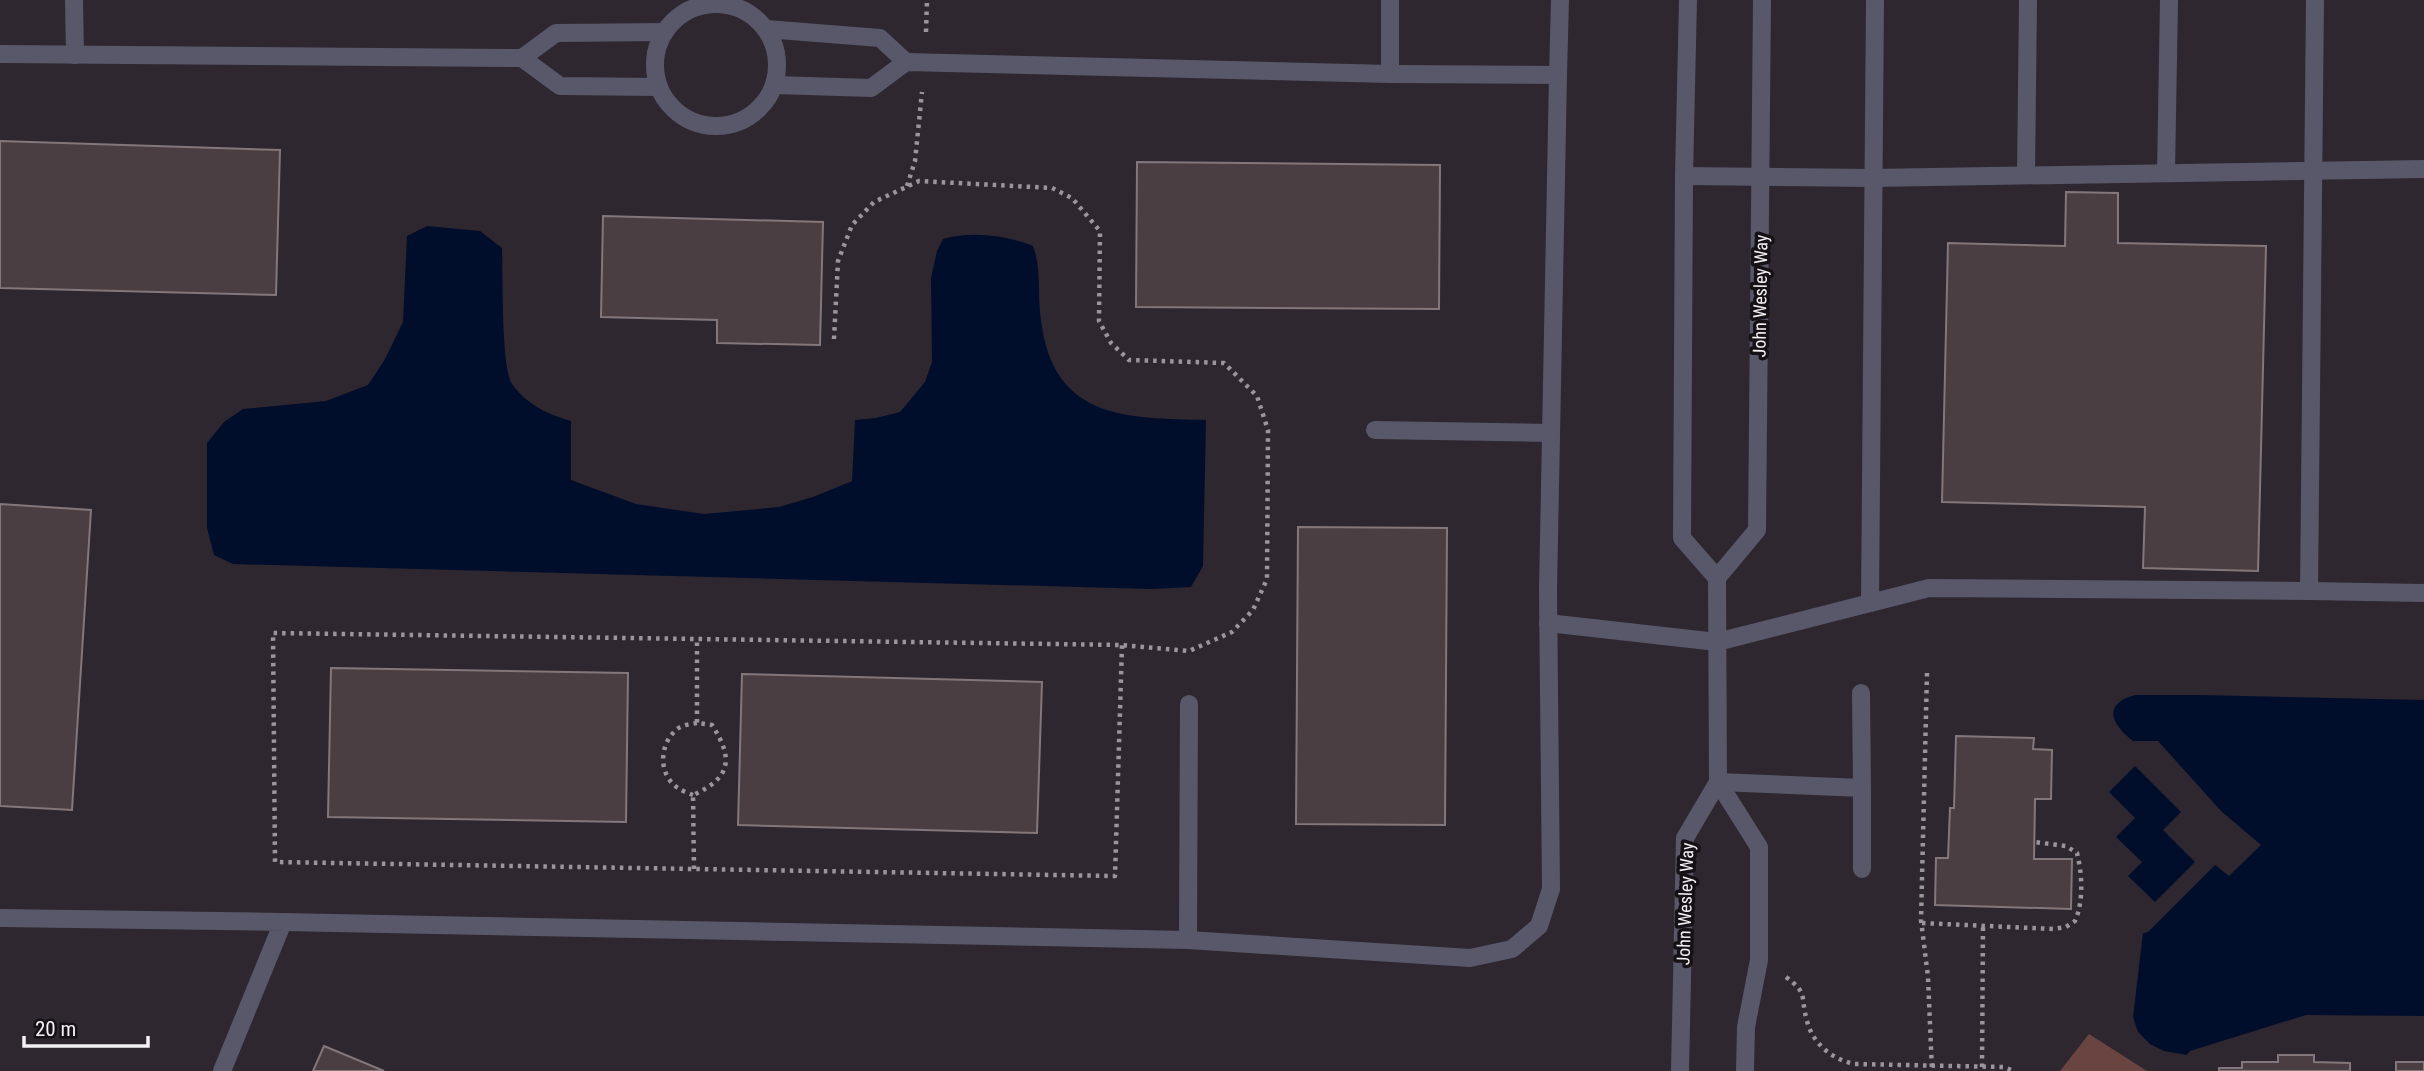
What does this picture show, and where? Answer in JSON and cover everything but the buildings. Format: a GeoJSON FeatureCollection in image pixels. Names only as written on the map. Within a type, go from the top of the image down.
{"type":"FeatureCollection","features":[{"type":"Feature","properties":{"kind":"lane"},"geometry":{"type":"LineString","coordinates":[[74,0],[75,55]]}},
{"type":"Feature","properties":{"kind":"lane"},"geometry":{"type":"LineString","coordinates":[[1390,0],[1390,74]]}},
{"type":"Feature","properties":{"kind":"lane"},"geometry":{"type":"LineString","coordinates":[[0,918],[1188,940],[1469,958],[1512,949],[1539,926],[1552,889],[1548,623],[1560,0]]}},
{"type":"Feature","properties":{"kind":"lane"},"geometry":{"type":"LineString","coordinates":[[1688,0],[1682,538],[1717,578],[1718,782],[1759,847],[1759,960],[1746,1027],[1745,1071]]}},
{"type":"Feature","properties":{"kind":"lane","name":"John Wesley Way"},"geometry":{"type":"LineString","coordinates":[[1717,578],[1758,530],[1762,0]]}},
{"type":"Feature","properties":{"kind":"lane"},"geometry":{"type":"LineString","coordinates":[[1870,603],[1875,0]]}},
{"type":"Feature","properties":{"kind":"lane"},"geometry":{"type":"LineString","coordinates":[[2026,175],[2028,0]]}},
{"type":"Feature","properties":{"kind":"lane"},"geometry":{"type":"LineString","coordinates":[[2166,173],[2169,0]]}},
{"type":"Feature","properties":{"kind":"lane"},"geometry":{"type":"LineString","coordinates":[[2309,591],[2315,0]]}},
{"type":"Feature","properties":{"kind":"lane"},"geometry":{"type":"LineString","coordinates":[[695,4],[746,6],[766,29],[776,50],[778,67],[775,85],[766,102],[753,115],[736,124],[699,124],[682,116],[668,103],[659,87],[655,68],[657,49],[665,32],[695,4]]}},
{"type":"Feature","properties":{"kind":"lane"},"geometry":{"type":"LineString","coordinates":[[766,29],[880,38],[906,62]]}},
{"type":"Feature","properties":{"kind":"lane"},"geometry":{"type":"LineString","coordinates":[[522,58],[556,33],[665,32]]}},
{"type":"Feature","properties":{"kind":"lane"},"geometry":{"type":"LineString","coordinates":[[0,54],[522,58],[560,86],[659,87]]}},
{"type":"Feature","properties":{"kind":"lane"},"geometry":{"type":"LineString","coordinates":[[775,85],[871,88],[906,62],[1390,74],[1558,75]]}},
{"type":"Feature","properties":{"kind":"lane"},"geometry":{"type":"LineString","coordinates":[[1684,176],[1872,178],[2424,169]]}},
{"type":"Feature","properties":{"kind":"lane"},"geometry":{"type":"LineString","coordinates":[[1375,430],[1551,433]]}},
{"type":"Feature","properties":{"kind":"lane"},"geometry":{"type":"LineString","coordinates":[[1548,623],[1717,642],[1929,588],[2424,593]]}},
{"type":"Feature","properties":{"kind":"lane"},"geometry":{"type":"LineString","coordinates":[[1861,694],[1862,869]]}},
{"type":"Feature","properties":{"kind":"lane"},"geometry":{"type":"LineString","coordinates":[[1188,940],[1189,704]]}},
{"type":"Feature","properties":{"kind":"lane"},"geometry":{"type":"LineString","coordinates":[[1718,782],[1862,788]]}},
{"type":"Feature","properties":{"kind":"lane","name":"John Wesley Way"},"geometry":{"type":"LineString","coordinates":[[1681,1071],[1685,838],[1718,782]]}},
{"type":"Feature","properties":{"kind":"lane"},"geometry":{"type":"LineString","coordinates":[[222,1071],[283,922]]}},
{"type":"Feature","properties":{"kind":"path"},"geometry":{"type":"LineString","coordinates":[[926,36],[927,0]]}},
{"type":"Feature","properties":{"kind":"path"},"geometry":{"type":"LineString","coordinates":[[906,187],[915,161],[923,86]]}},
{"type":"Feature","properties":{"kind":"path"},"geometry":{"type":"LineString","coordinates":[[834,339],[838,261],[852,226],[874,202],[919,181],[1052,188],[1072,198],[1100,231],[1099,321],[1111,344],[1129,360],[1224,363],[1257,396],[1268,430],[1267,579],[1254,610],[1232,632],[1189,651],[1122,645],[273,634],[275,862],[1115,876],[1122,645]]}},
{"type":"Feature","properties":{"kind":"path"},"geometry":{"type":"LineString","coordinates":[[697,639],[697,723]]}},
{"type":"Feature","properties":{"kind":"path"},"geometry":{"type":"LineString","coordinates":[[1927,673],[1922,923],[1928,977],[1932,1068]]}},
{"type":"Feature","properties":{"kind":"path"},"geometry":{"type":"LineString","coordinates":[[697,723],[712,725],[724,743],[727,764],[721,777],[693,795],[677,788],[671,781],[663,769],[663,751],[668,739],[678,728],[697,723]]}},
{"type":"Feature","properties":{"kind":"path"},"geometry":{"type":"LineString","coordinates":[[693,795],[694,869]]}},
{"type":"Feature","properties":{"kind":"path"},"geometry":{"type":"LineString","coordinates":[[1922,923],[2053,929],[2066,927],[2075,921],[2080,901],[2081,866],[2077,853],[2066,846],[2034,842]]}},
{"type":"Feature","properties":{"kind":"path"},"geometry":{"type":"LineString","coordinates":[[1982,1067],[1983,925]]}},
{"type":"Feature","properties":{"kind":"path"},"geometry":{"type":"LineString","coordinates":[[1783,974],[1797,985],[1805,999],[1808,1025],[1828,1055],[1839,1061],[1932,1068],[2003,1067],[2014,1071]]}},
{"type":"Feature","properties":{"kind":"shaded area"},"geometry":{"type":"Polygon","coordinates":[[[2089,1034],[2147,1071],[2060,1071],[2089,1034]]]}},
{"type":"Feature","properties":{"kind":"water"},"geometry":{"type":"Polygon","coordinates":[[[427,226],[480,231],[502,248],[504,340],[508,375],[512,384],[531,403],[554,416],[571,421],[571,480],[636,504],[704,514],[779,507],[852,481],[855,420],[900,412],[925,382],[932,362],[931,278],[937,251],[943,239],[988,235],[1033,246],[1041,320],[1048,353],[1061,378],[1077,395],[1098,407],[1122,414],[1148,418],[1206,420],[1203,566],[1191,587],[1151,589],[233,564],[214,555],[207,528],[207,443],[224,422],[243,409],[326,401],[368,385],[385,359],[403,322],[407,236],[427,226]]]}},
{"type":"Feature","properties":{"kind":"water"},"geometry":{"type":"Polygon","coordinates":[[[2135,695],[2424,700],[2424,1016],[2306,1015],[2190,1051],[2187,1055],[2164,1051],[2150,1044],[2138,1032],[2133,1017],[2143,933],[2148,932],[2215,865],[2229,876],[2261,845],[2221,811],[2158,741],[2133,741],[2119,728],[2113,715],[2114,709],[2125,699],[2135,695]]]}},
{"type":"Feature","properties":{"kind":"water"},"geometry":{"type":"Polygon","coordinates":[[[2135,766],[2181,812],[2163,830],[2195,862],[2155,902],[2128,876],[2142,862],[2116,837],[2135,818],[2109,792],[2135,766]]]}}]}
